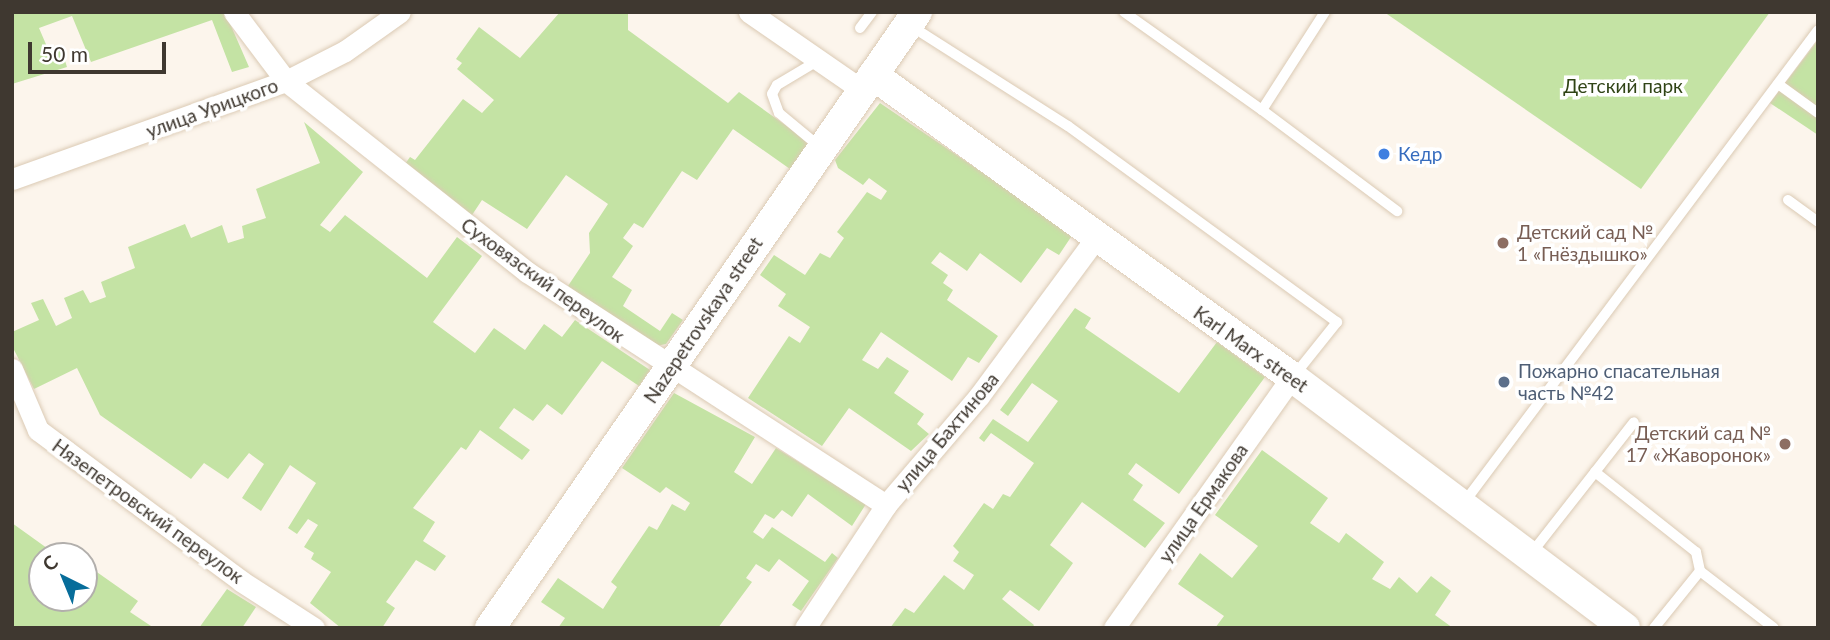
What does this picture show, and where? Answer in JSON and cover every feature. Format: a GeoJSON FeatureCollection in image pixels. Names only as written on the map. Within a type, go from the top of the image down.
{"type":"FeatureCollection","features":[{"type":"Feature","properties":{"kind":"street","name":"Суховязский переулок"},"geometry":{"type":"LineString","coordinates":[[234,12],[286,81],[527,272],[670,369],[886,505]]}},
{"type":"Feature","properties":{"kind":"street","name":"улица Урицкого"},"geometry":{"type":"LineString","coordinates":[[12,179],[286,81],[345,51],[400,12]]}},
{"type":"Feature","properties":{"kind":"street","name":"Karl Marx street"},"geometry":{"type":"LineString","coordinates":[[749,12],[819,60],[867,82],[1292,377],[1625,628]]}},
{"type":"Feature","properties":{"kind":"street","name":"Nazepetrovskaya street"},"geometry":{"type":"LineString","coordinates":[[490,628],[913,18]]}},
{"type":"Feature","properties":{"kind":"street","name":"улица Бахтинова"},"geometry":{"type":"LineString","coordinates":[[805,628],[886,505],[979,396],[1095,239]]}},
{"type":"Feature","properties":{"kind":"street","name":"Нязепетровский переулок"},"geometry":{"type":"LineString","coordinates":[[12,369],[38,430],[242,581],[314,628]]}},
{"type":"Feature","properties":{"kind":"street","name":"улица Ермакова"},"geometry":{"type":"LineString","coordinates":[[1114,628],[1292,377]]}},
{"type":"Feature","properties":{"kind":"lane"},"geometry":{"type":"LineString","coordinates":[[860,28],[872,12]]}},
{"type":"Feature","properties":{"kind":"lane"},"geometry":{"type":"LineString","coordinates":[[1125,12],[1397,211]]}},
{"type":"Feature","properties":{"kind":"lane"},"geometry":{"type":"LineString","coordinates":[[1262,110],[1325,12]]}},
{"type":"Feature","properties":{"kind":"lane"},"geometry":{"type":"LineString","coordinates":[[913,18],[1068,126],[1337,322],[1292,377]]}},
{"type":"Feature","properties":{"kind":"lane"},"geometry":{"type":"LineString","coordinates":[[1462,505],[1818,30]]}},
{"type":"Feature","properties":{"kind":"lane"},"geometry":{"type":"LineString","coordinates":[[819,60],[777,85],[772,94],[779,113],[821,148]]}},
{"type":"Feature","properties":{"kind":"lane"},"geometry":{"type":"LineString","coordinates":[[1778,84],[1818,113]]}},
{"type":"Feature","properties":{"kind":"lane"},"geometry":{"type":"LineString","coordinates":[[1788,200],[1818,222]]}},
{"type":"Feature","properties":{"kind":"lane"},"geometry":{"type":"LineString","coordinates":[[1530,556],[1634,422]]}},
{"type":"Feature","properties":{"kind":"lane"},"geometry":{"type":"LineString","coordinates":[[1595,472],[1696,552],[1700,571],[1774,628]]}},
{"type":"Feature","properties":{"kind":"lane"},"geometry":{"type":"LineString","coordinates":[[1654,628],[1700,571]]}},
{"type":"Feature","properties":{"kind":"green space"},"geometry":{"type":"Polygon","coordinates":[[[12,12],[225,12],[249,67],[232,72],[212,20],[91,62],[72,16],[39,28],[48,49],[60,45],[67,67],[12,84],[12,12]]]}},
{"type":"Feature","properties":{"kind":"green space"},"geometry":{"type":"Polygon","coordinates":[[[560,12],[628,12],[628,30],[728,103],[739,92],[809,142],[790,169],[733,129],[697,180],[682,171],[643,228],[634,223],[623,238],[633,246],[612,277],[632,290],[623,306],[660,331],[672,313],[683,320],[666,344],[651,347],[568,286],[590,253],[589,233],[608,204],[566,175],[527,229],[482,200],[470,218],[405,164],[410,157],[415,160],[463,99],[482,113],[494,100],[457,69],[462,63],[456,59],[479,27],[520,58],[560,12]]]}},
{"type":"Feature","properties":{"kind":"green space","name":"Детский парк"},"geometry":{"type":"Polygon","coordinates":[[[1384,12],[1770,12],[1641,189],[1384,12]]]}},
{"type":"Feature","properties":{"kind":"green space"},"geometry":{"type":"Polygon","coordinates":[[[1818,40],[1818,135],[1770,103],[1818,40]]]}},
{"type":"Feature","properties":{"kind":"green space"},"geometry":{"type":"Polygon","coordinates":[[[880,103],[1073,234],[1059,255],[1047,248],[1021,283],[980,253],[967,271],[940,252],[931,263],[948,275],[943,283],[953,290],[947,300],[998,336],[979,363],[968,357],[952,381],[881,332],[862,360],[878,369],[887,357],[909,371],[894,393],[924,414],[917,424],[929,434],[911,451],[849,408],[822,446],[748,398],[789,336],[800,343],[810,327],[778,306],[786,294],[760,275],[774,255],[805,275],[820,253],[830,258],[844,238],[837,232],[867,192],[881,200],[887,191],[869,178],[863,185],[838,168],[835,160],[880,103]]]}},
{"type":"Feature","properties":{"kind":"green space"},"geometry":{"type":"Polygon","coordinates":[[[304,122],[363,172],[320,225],[330,232],[345,215],[427,278],[457,237],[482,256],[433,322],[475,353],[494,328],[525,350],[544,324],[562,337],[575,320],[650,370],[639,386],[602,361],[562,415],[547,404],[533,421],[514,408],[499,428],[530,450],[522,460],[480,430],[466,450],[461,447],[413,508],[435,522],[423,541],[446,556],[435,571],[416,560],[386,602],[395,608],[382,628],[341,628],[310,603],[331,572],[311,559],[314,553],[304,547],[318,525],[308,519],[297,534],[288,528],[316,483],[290,465],[261,511],[242,498],[264,464],[249,453],[228,479],[204,463],[191,479],[100,415],[77,368],[34,389],[12,346],[12,332],[39,320],[31,303],[43,299],[56,326],[72,318],[64,298],[83,290],[90,303],[106,297],[101,282],[135,268],[128,247],[185,224],[191,238],[222,225],[228,243],[244,238],[242,226],[266,218],[256,189],[320,163],[304,122]]]}},
{"type":"Feature","properties":{"kind":"green space"},"geometry":{"type":"Polygon","coordinates":[[[1075,308],[1091,318],[1085,328],[1179,393],[1217,342],[1265,377],[1179,494],[1136,463],[1128,474],[1143,485],[1133,500],[1165,523],[1145,548],[1082,502],[1050,545],[1073,563],[1039,611],[1010,590],[1002,599],[1034,625],[1032,628],[890,628],[905,608],[914,613],[944,575],[964,590],[974,575],[953,561],[959,552],[953,546],[984,503],[993,509],[1003,494],[1010,497],[1034,463],[991,433],[984,442],[979,438],[993,419],[1028,442],[1058,401],[1032,383],[1008,416],[1000,410],[1075,308]]]}},
{"type":"Feature","properties":{"kind":"green space"},"geometry":{"type":"Polygon","coordinates":[[[674,393],[755,437],[734,472],[752,484],[776,448],[866,504],[852,526],[808,494],[792,517],[782,510],[774,519],[765,514],[753,532],[763,539],[772,527],[825,562],[832,553],[838,558],[801,611],[792,605],[809,581],[779,559],[769,572],[756,564],[746,578],[752,582],[718,628],[558,628],[565,618],[541,602],[558,578],[603,609],[617,587],[611,582],[649,526],[657,530],[672,504],[685,511],[690,503],[666,487],[660,493],[622,468],[674,393]]]}},
{"type":"Feature","properties":{"kind":"green space"},"geometry":{"type":"Polygon","coordinates":[[[1262,450],[1328,498],[1310,523],[1339,543],[1346,533],[1384,562],[1372,579],[1390,589],[1399,577],[1417,593],[1431,576],[1451,591],[1435,615],[1453,628],[1215,628],[1224,616],[1178,584],[1200,553],[1232,578],[1258,546],[1215,515],[1262,450]]]}},
{"type":"Feature","properties":{"kind":"green space"},"geometry":{"type":"Polygon","coordinates":[[[12,523],[38,542],[28,542],[28,612],[98,612],[98,573],[138,601],[130,612],[154,628],[12,628],[12,523]]]}},
{"type":"Feature","properties":{"kind":"green space"},"geometry":{"type":"Polygon","coordinates":[[[227,589],[256,607],[242,628],[199,628],[227,589]]]}},
{"type":"Feature","properties":{"kind":"place","name":"Кедр"},"geometry":{"type":"Point","coordinates":[1384,154]}},
{"type":"Feature","properties":{"kind":"place","name":"Детский сад № 1 «Гнёздышко»"},"geometry":{"type":"Point","coordinates":[1503,243]}},
{"type":"Feature","properties":{"kind":"place","name":"Пожарно спасательная часть №42"},"geometry":{"type":"Point","coordinates":[1504,382]}},
{"type":"Feature","properties":{"kind":"place","name":"Детский сад № 17 «Жаворонок»"},"geometry":{"type":"Point","coordinates":[1785,444]}}]}
